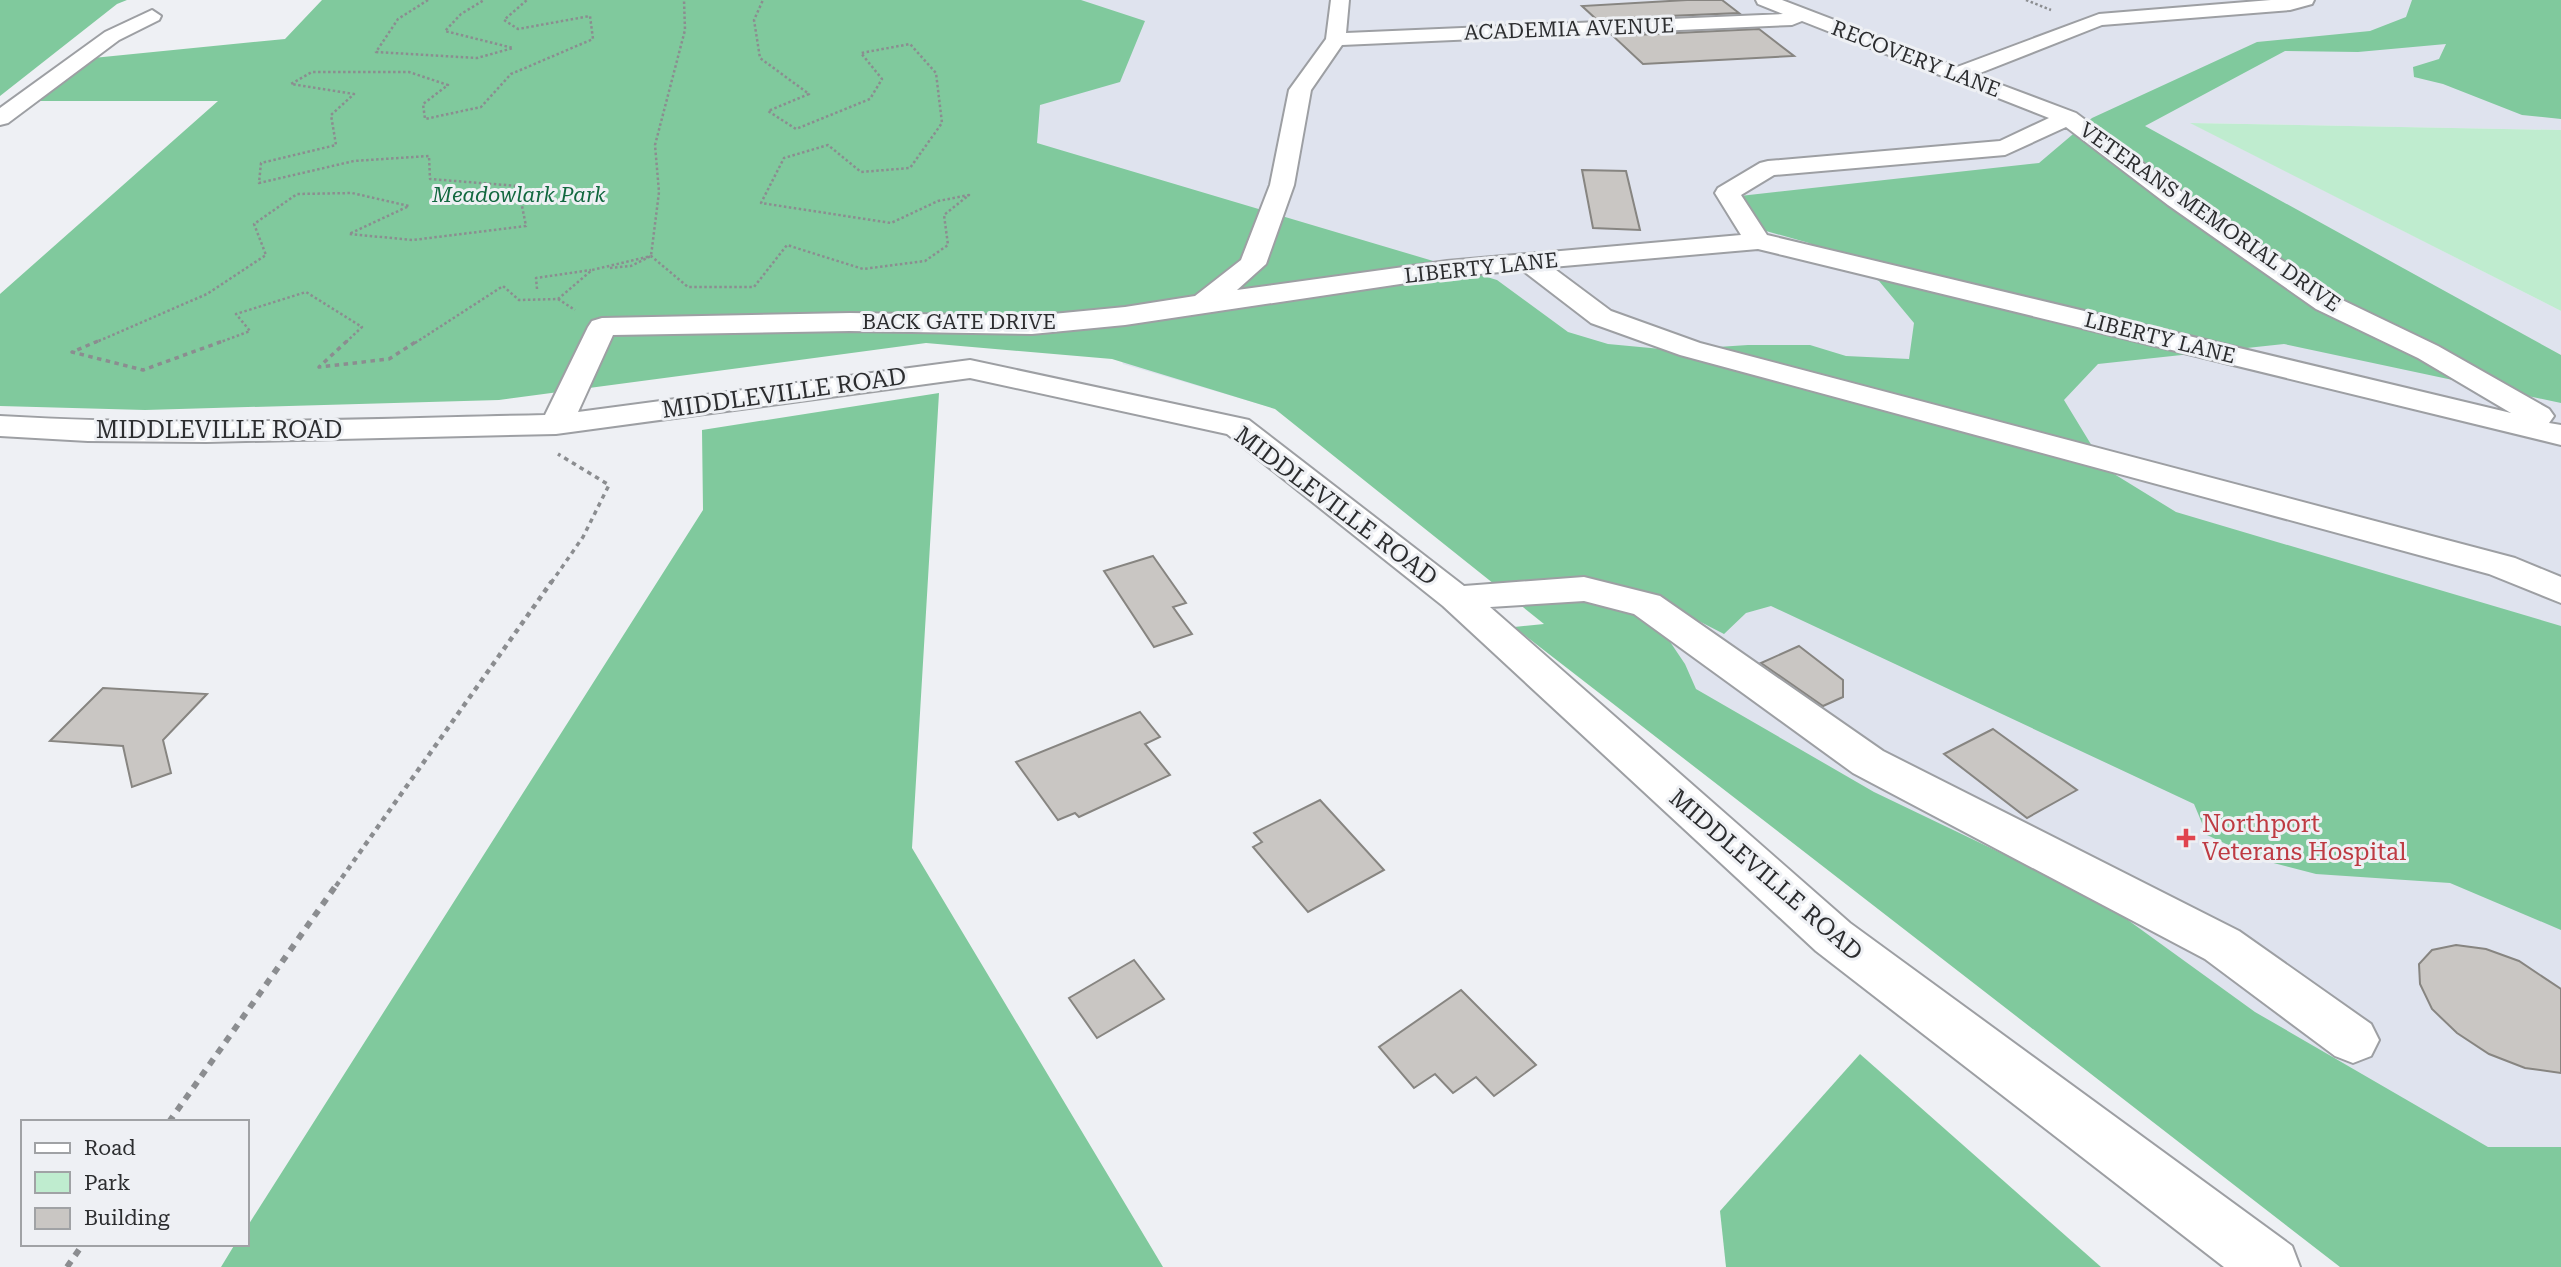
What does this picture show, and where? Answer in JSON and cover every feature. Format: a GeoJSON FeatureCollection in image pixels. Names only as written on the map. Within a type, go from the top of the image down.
{"type":"FeatureCollection","features":[{"type":"Feature","properties":{"kind":"street","name":"BACK GATE DRIVE"},"geometry":{"type":"LineString","coordinates":[[556,424],[602,327],[850,322],[1032,325],[1125,316],[1205,303],[1253,264],[1282,185],[1300,90],[1336,39],[1340,0]]}},
{"type":"Feature","properties":{"kind":"street","name":"RECOVERY LANE"},"geometry":{"type":"LineString","coordinates":[[1765,0],[2068,118]]}},
{"type":"Feature","properties":{"kind":"street"},"geometry":{"type":"LineString","coordinates":[[1801,15],[1821,0]]}},
{"type":"Feature","properties":{"kind":"street"},"geometry":{"type":"LineString","coordinates":[[1958,74],[2099,20],[2298,2]]}},
{"type":"Feature","properties":{"kind":"street","name":"ACADEMIA AVENUE"},"geometry":{"type":"LineString","coordinates":[[1336,39],[1792,19],[1801,15]]}},
{"type":"Feature","properties":{"kind":"street"},"geometry":{"type":"LineString","coordinates":[[0,118],[111,36],[152,16]]}},
{"type":"Feature","properties":{"kind":"street"},"geometry":{"type":"LineString","coordinates":[[1758,241],[1727,193],[1768,168],[2005,148],[2068,118]]}},
{"type":"Feature","properties":{"kind":"street","name":"VETERANS MEMORIAL DRIVE"},"geometry":{"type":"LineString","coordinates":[[2068,118],[2177,200],[2326,303],[2428,352],[2561,428]]}},
{"type":"Feature","properties":{"kind":"street","name":"LIBERTY LANE"},"geometry":{"type":"LineString","coordinates":[[1205,303],[1447,269],[1758,241],[2561,435]]}},
{"type":"Feature","properties":{"kind":"street"},"geometry":{"type":"LineString","coordinates":[[1528,262],[1601,317],[1690,349],[2502,566],[2561,591]]}},
{"type":"Feature","properties":{"kind":"street","name":"VETERANS MEMORIAL DRIVE"},"geometry":{"type":"LineString","coordinates":[[2428,352],[2462,361],[2561,404]]}},
{"type":"Feature","properties":{"kind":"street","name":"MIDDLEVILLE ROAD"},"geometry":{"type":"LineString","coordinates":[[0,426],[88,431],[206,432],[556,424],[970,369],[1238,427],[1456,598],[1833,937],[2271,1267]]}},
{"type":"Feature","properties":{"kind":"street"},"geometry":{"type":"LineString","coordinates":[[1456,598],[1584,589],[1647,605],[1868,762],[2222,945],[2353,1040]]}},
{"type":"Feature","properties":{"kind":"path"},"geometry":{"type":"LineString","coordinates":[[428,0],[398,19],[376,52],[477,58],[513,48],[445,31],[461,15],[484,0]]}},
{"type":"Feature","properties":{"kind":"path"},"geometry":{"type":"LineString","coordinates":[[527,0],[503,19],[518,29],[590,16],[593,39],[511,74],[481,107],[425,119],[423,104],[447,85],[409,72],[312,72],[290,84],[354,93],[331,115],[337,145],[261,163],[258,183],[354,161],[429,156],[430,179],[518,186],[526,226],[413,240],[349,234],[409,206],[352,193],[297,194],[254,224],[266,255],[207,295],[72,352],[143,370],[250,331],[236,314],[306,292],[362,327],[319,367],[389,359],[503,286],[519,300],[558,299],[592,270]]}},
{"type":"Feature","properties":{"kind":"path"},"geometry":{"type":"LineString","coordinates":[[650,256],[659,192],[655,145],[685,30],[684,0]]}},
{"type":"Feature","properties":{"kind":"path"},"geometry":{"type":"LineString","coordinates":[[650,256],[688,287],[754,287],[787,245],[863,269],[925,261],[948,245],[944,215],[969,195],[938,201],[891,223],[761,203],[784,158],[828,145],[861,172],[910,168],[942,123],[936,73],[910,44],[861,53],[883,79],[870,99],[796,129],[768,111],[809,94],[760,58],[754,20],[763,0]]}},
{"type":"Feature","properties":{"kind":"path"},"geometry":{"type":"LineString","coordinates":[[537,289],[536,278],[592,270],[650,256]]}},
{"type":"Feature","properties":{"kind":"path"},"geometry":{"type":"LineString","coordinates":[[170,1120],[583,537],[609,485],[540,443],[556,424]]}},
{"type":"Feature","properties":{"kind":"path"},"geometry":{"type":"LineString","coordinates":[[67,1267],[82,1246]]}},
{"type":"Feature","properties":{"kind":"shaded area","name":"Northport Veterans Hospital"},"geometry":{"type":"Polygon","coordinates":[[[980,0],[2561,0],[2561,130],[2191,123],[2561,311],[2561,1267],[1276,409],[1123,364],[980,0]]]}},
{"type":"Feature","properties":{"kind":"green space"},"geometry":{"type":"Polygon","coordinates":[[[0,0],[127,0],[117,4],[0,96],[0,0]]]}},
{"type":"Feature","properties":{"kind":"green space","name":"Meadowlark Park"},"geometry":{"type":"Polygon","coordinates":[[[322,0],[1081,0],[1145,21],[1120,82],[1040,105],[1037,143],[1497,280],[1568,332],[1608,344],[1672,350],[1748,345],[1810,345],[1846,356],[1909,359],[1914,323],[1879,281],[1809,243],[1766,231],[1730,213],[1740,196],[2039,163],[2092,118],[2257,42],[2370,31],[2406,17],[2412,0],[2561,0],[2561,119],[2522,115],[2443,84],[2414,77],[2413,67],[2439,59],[2446,44],[2358,52],[2285,51],[2145,126],[2561,355],[2561,403],[2284,344],[2098,364],[2064,400],[2106,469],[2176,512],[2561,626],[2561,930],[2450,883],[2316,874],[2258,859],[2207,835],[2194,804],[1771,606],[1746,613],[1724,634],[1687,615],[1656,621],[1685,664],[1696,689],[1874,792],[2103,902],[2255,1012],[2488,1147],[2561,1147],[2561,1267],[2340,1267],[1514,627],[1544,624],[1275,409],[1112,359],[926,343],[499,400],[145,410],[0,406],[0,294],[218,101],[38,101],[93,58],[285,39],[322,0]]]}},
{"type":"Feature","properties":{"kind":"green space"},"geometry":{"type":"Polygon","coordinates":[[[2190,123],[2561,130],[2561,311],[2190,123]]]}},
{"type":"Feature","properties":{"kind":"green space"},"geometry":{"type":"Polygon","coordinates":[[[939,393],[912,848],[1163,1267],[221,1267],[234,1246],[248,1246],[248,1225],[703,510],[702,430],[939,393]]]}},
{"type":"Feature","properties":{"kind":"green space"},"geometry":{"type":"Polygon","coordinates":[[[1860,1054],[2101,1267],[1726,1267],[1720,1211],[1860,1054]]]}},
{"type":"Feature","properties":{"kind":"building"},"geometry":{"type":"Polygon","coordinates":[[[1722,0],[1739,13],[1596,19],[1582,6],[1722,0]]]}},
{"type":"Feature","properties":{"kind":"building"},"geometry":{"type":"Polygon","coordinates":[[[1759,29],[1794,56],[1643,64],[1613,36],[1759,29]]]}},
{"type":"Feature","properties":{"kind":"building"},"geometry":{"type":"Polygon","coordinates":[[[1582,170],[1626,171],[1640,230],[1593,228],[1582,170]]]}},
{"type":"Feature","properties":{"kind":"building"},"geometry":{"type":"Polygon","coordinates":[[[1153,556],[1186,603],[1173,607],[1192,634],[1154,647],[1104,571],[1153,556]]]}},
{"type":"Feature","properties":{"kind":"building"},"geometry":{"type":"Polygon","coordinates":[[[1799,646],[1843,680],[1843,697],[1823,706],[1761,663],[1799,646]]]}},
{"type":"Feature","properties":{"kind":"building"},"geometry":{"type":"Polygon","coordinates":[[[103,688],[207,694],[163,740],[171,773],[132,787],[123,746],[50,741],[103,688]]]}},
{"type":"Feature","properties":{"kind":"building"},"geometry":{"type":"Polygon","coordinates":[[[1140,712],[1160,737],[1145,744],[1170,775],[1079,817],[1075,813],[1058,820],[1016,762],[1140,712]]]}},
{"type":"Feature","properties":{"kind":"building"},"geometry":{"type":"Polygon","coordinates":[[[1993,729],[2077,790],[2027,818],[1944,754],[1993,729]]]}},
{"type":"Feature","properties":{"kind":"building"},"geometry":{"type":"Polygon","coordinates":[[[1320,800],[1384,870],[1308,912],[1253,847],[1262,842],[1254,833],[1320,800]]]}},
{"type":"Feature","properties":{"kind":"building"},"geometry":{"type":"Polygon","coordinates":[[[2456,945],[2486,949],[2519,961],[2561,989],[2561,1073],[2525,1068],[2489,1054],[2457,1033],[2432,1009],[2420,984],[2419,964],[2432,950],[2456,945]]]}},
{"type":"Feature","properties":{"kind":"building"},"geometry":{"type":"Polygon","coordinates":[[[1134,960],[1164,999],[1097,1038],[1069,998],[1134,960]]]}},
{"type":"Feature","properties":{"kind":"building"},"geometry":{"type":"Polygon","coordinates":[[[1461,990],[1536,1065],[1494,1096],[1476,1077],[1453,1093],[1435,1074],[1414,1088],[1379,1047],[1461,990]]]}},
{"type":"Feature","properties":{"kind":"place","name":"Northport Veterans Hospital"},"geometry":{"type":"Point","coordinates":[2186,838]}}]}
